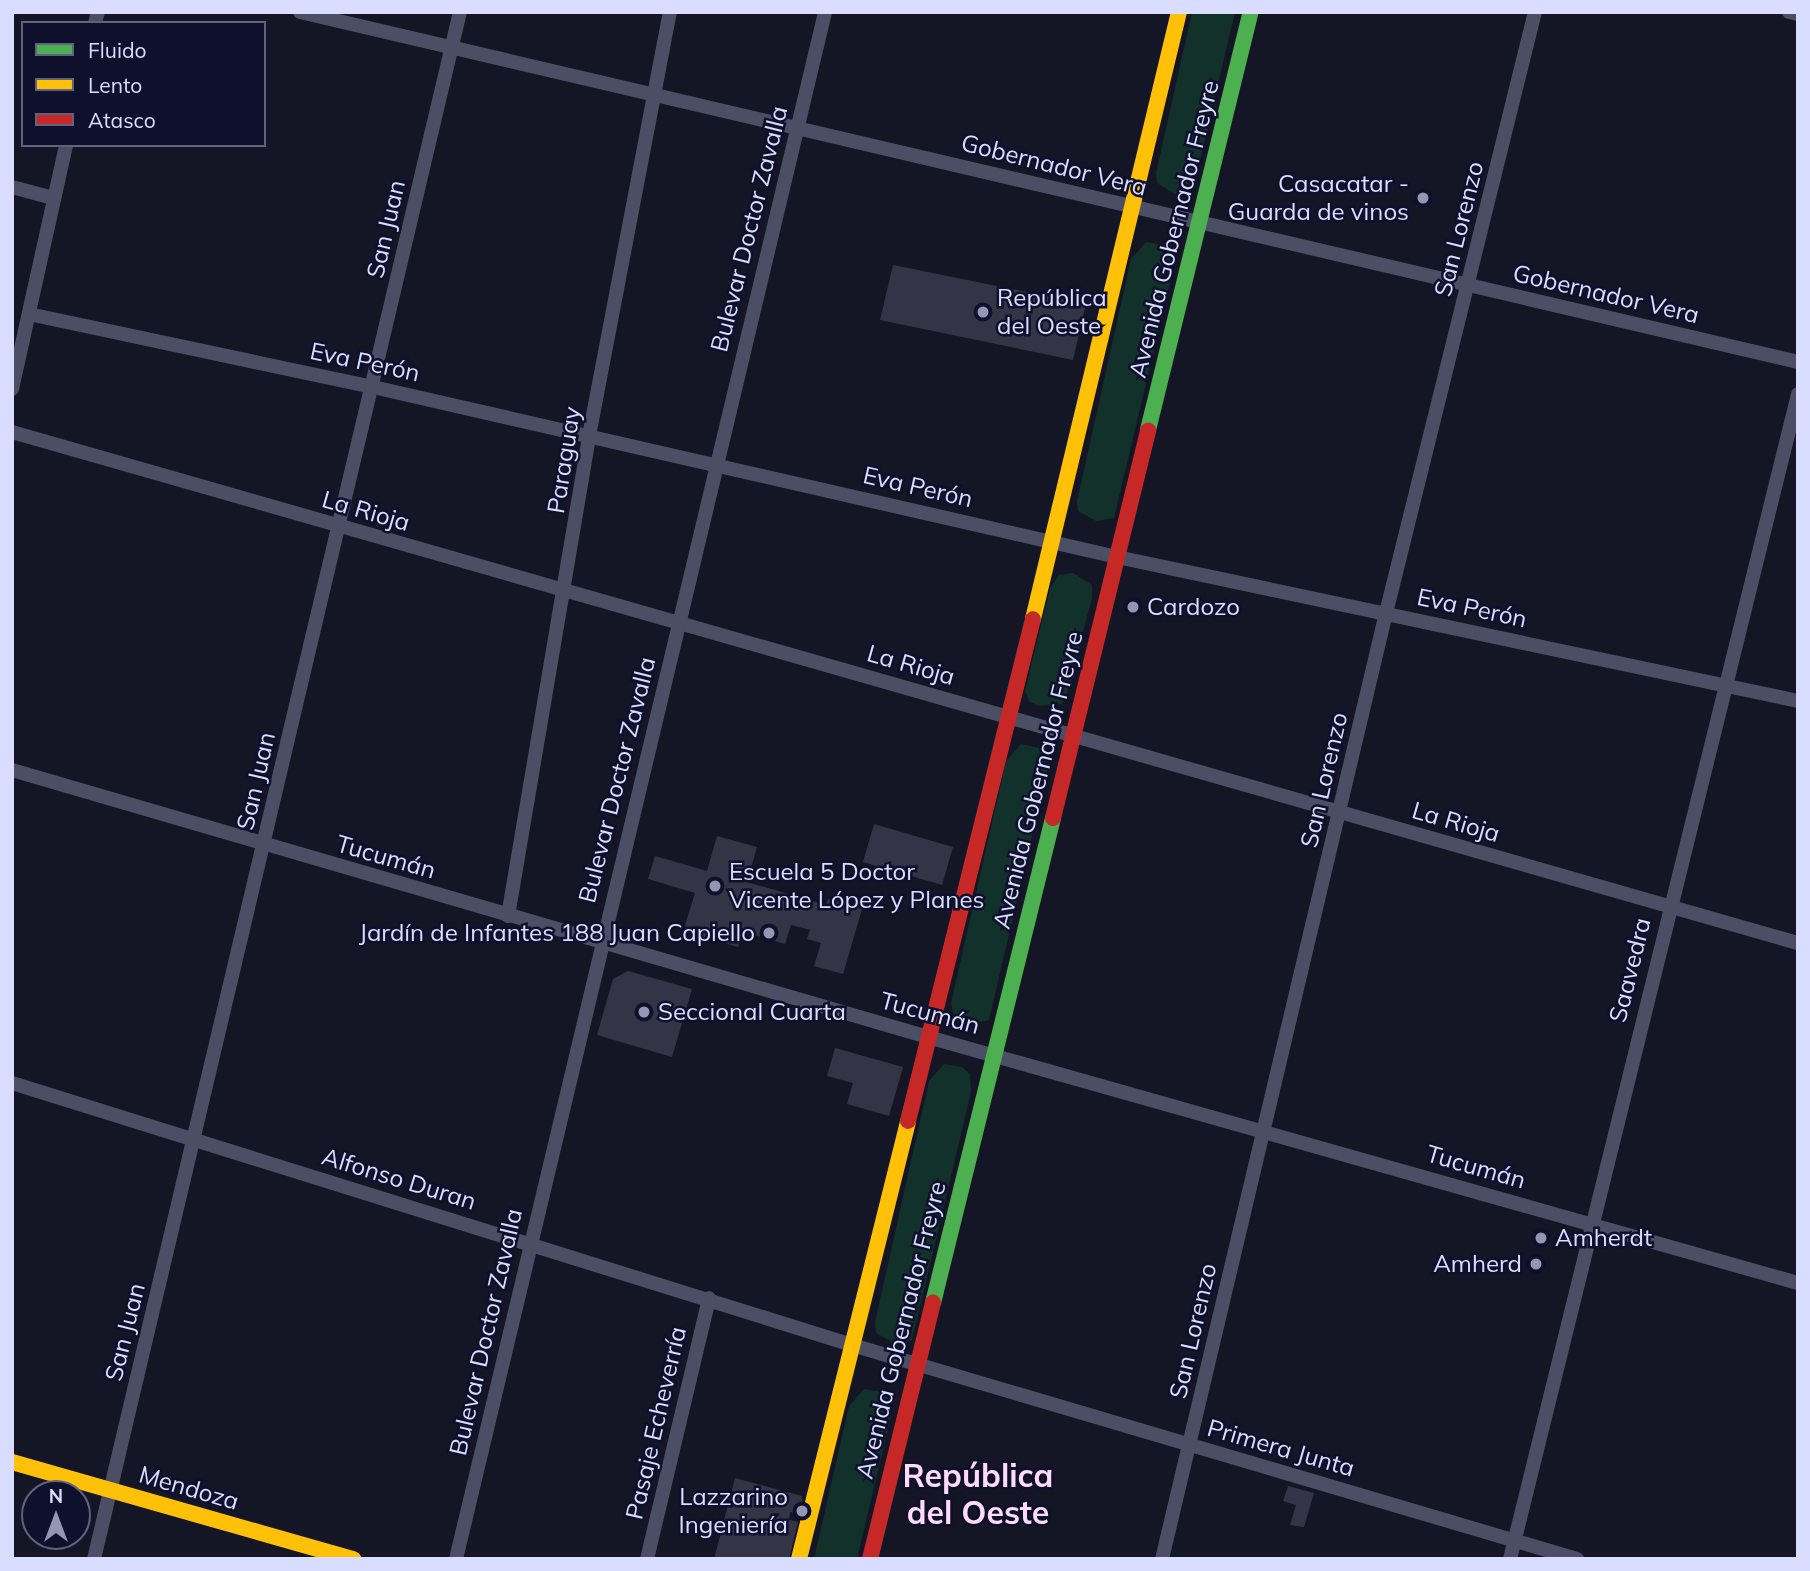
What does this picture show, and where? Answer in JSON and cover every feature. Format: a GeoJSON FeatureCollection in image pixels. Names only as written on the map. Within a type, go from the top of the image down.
{"type":"FeatureCollection","features":[{"type":"Feature","properties":{"kind":"main road","name":"Avenida Gobernador Freyre"},"geometry":{"type":"LineString","coordinates":[[799,1559],[1010,716],[1130,207],[1179,12]]}},
{"type":"Feature","properties":{"kind":"main road","name":"Avenida Gobernador Freyre"},"geometry":{"type":"LineString","coordinates":[[870,1559],[916,1362],[1251,12]]}},
{"type":"Feature","properties":{"kind":"main road","name":"Mendoza"},"geometry":{"type":"LineString","coordinates":[[12,1462],[353,1559]]}},
{"type":"Feature","properties":{"kind":"street","name":"Gobernador Vera"},"geometry":{"type":"LineString","coordinates":[[300,12],[1798,362]]}},
{"type":"Feature","properties":{"kind":"street","name":"San Juan"},"geometry":{"type":"LineString","coordinates":[[94,1559],[460,12]]}},
{"type":"Feature","properties":{"kind":"street","name":"Paraguay"},"geometry":{"type":"LineString","coordinates":[[508,916],[566,590],[589,436],[670,12]]}},
{"type":"Feature","properties":{"kind":"street","name":"Bulevar Doctor Zavalla"},"geometry":{"type":"LineString","coordinates":[[456,1559],[601,942],[825,12]]}},
{"type":"Feature","properties":{"kind":"street","name":"San Lorenzo"},"geometry":{"type":"LineString","coordinates":[[1162,1559],[1385,612],[1469,286],[1535,12]]}},
{"type":"Feature","properties":{"kind":"street"},"geometry":{"type":"LineString","coordinates":[[1789,12],[1798,14]]}},
{"type":"Feature","properties":{"kind":"street"},"geometry":{"type":"LineString","coordinates":[[12,389],[66,147]]}},
{"type":"Feature","properties":{"kind":"street"},"geometry":{"type":"LineString","coordinates":[[12,187],[53,198]]}},
{"type":"Feature","properties":{"kind":"street","name":"Eva Perón"},"geometry":{"type":"LineString","coordinates":[[29,314],[373,387],[1117,557],[1798,701]]}},
{"type":"Feature","properties":{"kind":"street","name":"Saavedra"},"geometry":{"type":"LineString","coordinates":[[1510,1559],[1798,394]]}},
{"type":"Feature","properties":{"kind":"street","name":"La Rioja"},"geometry":{"type":"LineString","coordinates":[[12,432],[338,527],[1073,733],[1798,943]]}},
{"type":"Feature","properties":{"kind":"street","name":"Tucumán"},"geometry":{"type":"LineString","coordinates":[[12,770],[928,1037],[1592,1222],[1798,1283]]}},
{"type":"Feature","properties":{"kind":"street","name":"Alfonso Duran"},"geometry":{"type":"LineString","coordinates":[[12,1083],[709,1298],[852,1345]]}},
{"type":"Feature","properties":{"kind":"street","name":"Pasaje Echeverría"},"geometry":{"type":"LineString","coordinates":[[647,1559],[709,1298]]}},
{"type":"Feature","properties":{"kind":"street","name":"Primera Junta"},"geometry":{"type":"LineString","coordinates":[[852,1345],[1577,1559]]}},
{"type":"Feature","properties":{"kind":"green space"},"geometry":{"type":"Polygon","coordinates":[[[1192,12],[1235,12],[1193,190],[1175,194],[1157,183],[1156,173],[1192,12]]]}},
{"type":"Feature","properties":{"kind":"green space"},"geometry":{"type":"Polygon","coordinates":[[[1146,242],[1165,245],[1172,253],[1173,270],[1114,518],[1096,521],[1078,511],[1077,501],[1131,259],[1146,242]]]}},
{"type":"Feature","properties":{"kind":"green space"},"geometry":{"type":"Polygon","coordinates":[[[1073,573],[1092,585],[1092,598],[1067,694],[1062,704],[1038,706],[1029,701],[1025,691],[1050,588],[1059,575],[1073,573]]]}},
{"type":"Feature","properties":{"kind":"green space"},"geometry":{"type":"Polygon","coordinates":[[[1021,744],[1039,748],[1047,755],[1047,772],[989,1020],[970,1024],[953,1013],[951,1003],[1006,761],[1021,744]]]}},
{"type":"Feature","properties":{"kind":"green space"},"geometry":{"type":"Polygon","coordinates":[[[944,1064],[962,1067],[970,1074],[971,1092],[912,1340],[894,1343],[876,1333],[875,1322],[929,1081],[944,1064]]]}},
{"type":"Feature","properties":{"kind":"green space"},"geometry":{"type":"Polygon","coordinates":[[[864,1389],[882,1392],[889,1399],[891,1416],[857,1559],[814,1559],[849,1406],[864,1389]]]}},
{"type":"Feature","properties":{"kind":"building","name":"República del Oeste"},"geometry":{"type":"Polygon","coordinates":[[[893,265],[1086,304],[1073,360],[880,320],[893,265]]]}},
{"type":"Feature","properties":{"kind":"building"},"geometry":{"type":"Polygon","coordinates":[[[874,824],[953,847],[942,885],[863,862],[874,824]]]}},
{"type":"Feature","properties":{"kind":"building"},"geometry":{"type":"Polygon","coordinates":[[[717,836],[757,847],[747,882],[826,905],[828,899],[862,909],[843,974],[814,966],[821,943],[807,939],[810,930],[791,925],[785,944],[743,932],[738,947],[691,933],[685,925],[695,893],[648,879],[655,856],[707,871],[717,836]]]}},
{"type":"Feature","properties":{"kind":"building","name":"Seccional Cuarta"},"geometry":{"type":"Polygon","coordinates":[[[628,971],[692,989],[672,1057],[597,1035],[613,979],[628,971]]]}},
{"type":"Feature","properties":{"kind":"building"},"geometry":{"type":"Polygon","coordinates":[[[835,1048],[903,1067],[889,1116],[847,1104],[853,1083],[827,1076],[835,1048]]]}},
{"type":"Feature","properties":{"kind":"building"},"geometry":{"type":"Polygon","coordinates":[[[735,1478],[802,1496],[803,1515],[790,1512],[789,1520],[798,1522],[789,1559],[714,1559],[735,1478]]]}},
{"type":"Feature","properties":{"kind":"building"},"geometry":{"type":"Polygon","coordinates":[[[1288,1486],[1314,1493],[1304,1527],[1290,1525],[1296,1505],[1283,1501],[1288,1486]]]}},
{"type":"Feature","properties":{"kind":"traffic: fast"},"geometry":{"type":"LineString","coordinates":[[1148,430],[1251,12]]}},
{"type":"Feature","properties":{"kind":"traffic: fast"},"geometry":{"type":"LineString","coordinates":[[933,1303],[1053,818]]}},
{"type":"Feature","properties":{"kind":"traffic: slow"},"geometry":{"type":"LineString","coordinates":[[1033,619],[1179,12]]}},
{"type":"Feature","properties":{"kind":"traffic: slow"},"geometry":{"type":"LineString","coordinates":[[799,1559],[908,1121]]}},
{"type":"Feature","properties":{"kind":"traffic: slow"},"geometry":{"type":"LineString","coordinates":[[12,1462],[353,1559]]}},
{"type":"Feature","properties":{"kind":"traffic: jam"},"geometry":{"type":"LineString","coordinates":[[1053,818],[1148,430]]}},
{"type":"Feature","properties":{"kind":"traffic: jam"},"geometry":{"type":"LineString","coordinates":[[908,1121],[1033,619]]}},
{"type":"Feature","properties":{"kind":"traffic: jam"},"geometry":{"type":"LineString","coordinates":[[870,1559],[933,1303]]}},
{"type":"Feature","properties":{"kind":"place","name":"Casacatar - Guarda de vinos"},"geometry":{"type":"Point","coordinates":[1423,198]}},
{"type":"Feature","properties":{"kind":"place","name":"República del Oeste"},"geometry":{"type":"Point","coordinates":[983,312]}},
{"type":"Feature","properties":{"kind":"place","name":"Cardozo"},"geometry":{"type":"Point","coordinates":[1133,607]}},
{"type":"Feature","properties":{"kind":"place","name":"Escuela 5 Doctor Vicente López y Planes"},"geometry":{"type":"Point","coordinates":[715,886]}},
{"type":"Feature","properties":{"kind":"place","name":"Jardín de Infantes 188 Juan Capiello"},"geometry":{"type":"Point","coordinates":[769,933]}},
{"type":"Feature","properties":{"kind":"place","name":"Seccional Cuarta"},"geometry":{"type":"Point","coordinates":[644,1012]}},
{"type":"Feature","properties":{"kind":"place","name":"Amherdt"},"geometry":{"type":"Point","coordinates":[1541,1238]}},
{"type":"Feature","properties":{"kind":"place","name":"Amherd"},"geometry":{"type":"Point","coordinates":[1536,1264]}},
{"type":"Feature","properties":{"kind":"place","name":"Lazzarino Ingeniería"},"geometry":{"type":"Point","coordinates":[802,1511]}},
{"type":"Feature","properties":{"kind":"district","name":"República del Oeste"},"geometry":{"type":"Point","coordinates":[978,1494]}}]}
